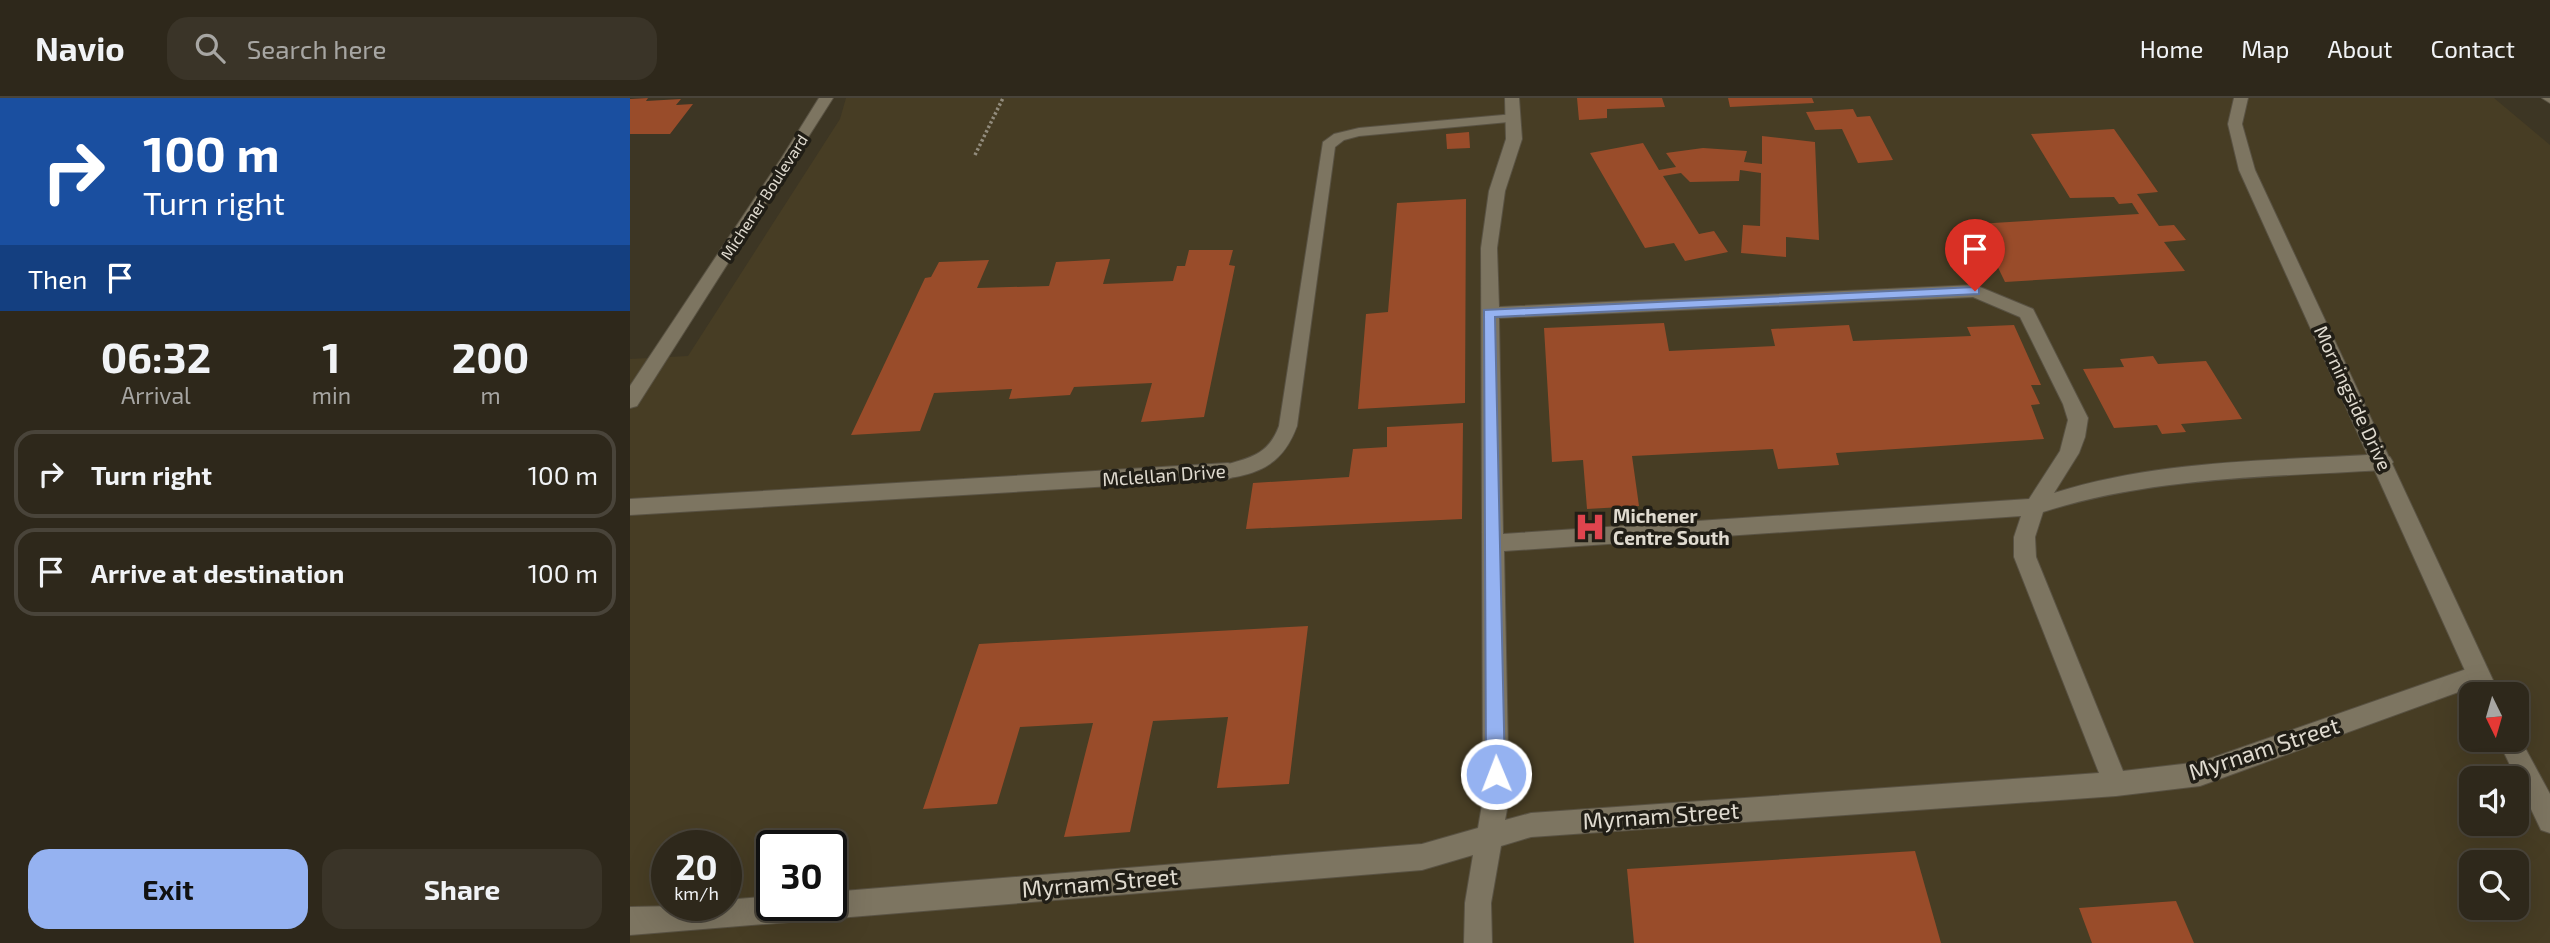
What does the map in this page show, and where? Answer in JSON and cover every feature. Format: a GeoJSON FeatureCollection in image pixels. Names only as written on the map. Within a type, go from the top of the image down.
{"type":"FeatureCollection","features":[{"type":"Feature","properties":{"kind":"street","name":"Michener Boulevard"},"geometry":{"type":"LineString","coordinates":[[630,401],[826,98]]}},
{"type":"Feature","properties":{"kind":"street"},"geometry":{"type":"LineString","coordinates":[[1478,943],[1478,903],[1496,799],[1489,313],[1491,237],[1497,191],[1514,139],[1512,98]]}},
{"type":"Feature","properties":{"kind":"street","name":"Morningside Drive"},"geometry":{"type":"LineString","coordinates":[[2241,99],[2235,124],[2247,170],[2482,682]]}},
{"type":"Feature","properties":{"kind":"street"},"geometry":{"type":"LineString","coordinates":[[1489,313],[1975,291],[2027,313],[2073,404],[2078,420],[2072,444],[2035,507],[2024,535],[2025,557],[2116,784]]}},
{"type":"Feature","properties":{"kind":"street"},"geometry":{"type":"LineString","coordinates":[[1492,543],[2035,507],[2073,493],[2156,478],[2383,462]]}},
{"type":"Feature","properties":{"kind":"street","name":"Mclellan Drive"},"geometry":{"type":"LineString","coordinates":[[630,508],[1228,471]]}},
{"type":"Feature","properties":{"kind":"street","name":"Myrnam Street"},"geometry":{"type":"LineString","coordinates":[[847,904],[1422,856],[1531,825],[2116,784],[2200,774],[2459,693]]}},
{"type":"Feature","properties":{"kind":"street"},"geometry":{"type":"LineString","coordinates":[[2516,752],[2550,821]]}},
{"type":"Feature","properties":{"kind":"street","name":"Myrnam Street"},"geometry":{"type":"LineString","coordinates":[[630,921],[756,911]]}},
{"type":"Feature","properties":{"kind":"lane","name":"Mclellan Drive"},"geometry":{"type":"LineString","coordinates":[[1228,471],[1248,468],[1268,457],[1283,444],[1288,426],[1328,145],[1339,137],[1359,132],[1514,118]]}},
{"type":"Feature","properties":{"kind":"path"},"geometry":{"type":"LineString","coordinates":[[975,156],[1003,98]]}},
{"type":"Feature","properties":{"kind":"shaded area","name":"Michener Centre South"},"geometry":{"type":"Polygon","coordinates":[[[846,98],[2494,98],[2550,145],[2550,943],[630,943],[630,359],[688,356],[840,119],[846,98]]]}},
{"type":"Feature","properties":{"kind":"building"},"geometry":{"type":"Polygon","coordinates":[[[648,98],[646,101],[681,99],[676,105],[693,104],[670,134],[630,134],[630,99],[648,98]]]}},
{"type":"Feature","properties":{"kind":"building"},"geometry":{"type":"Polygon","coordinates":[[[1577,98],[1662,98],[1665,107],[1607,109],[1607,118],[1579,120],[1577,98]]]}},
{"type":"Feature","properties":{"kind":"building"},"geometry":{"type":"Polygon","coordinates":[[[1728,98],[1812,98],[1814,103],[1730,107],[1728,98]]]}},
{"type":"Feature","properties":{"kind":"building"},"geometry":{"type":"Polygon","coordinates":[[[1853,109],[1857,117],[1870,116],[1893,160],[1858,163],[1842,129],[1815,130],[1806,112],[1853,109]]]}},
{"type":"Feature","properties":{"kind":"building"},"geometry":{"type":"Polygon","coordinates":[[[2114,129],[2158,192],[2137,194],[2159,226],[2174,225],[2186,240],[2164,242],[2185,271],[2005,282],[1977,224],[2139,214],[2132,203],[2119,204],[2114,197],[2070,198],[2031,134],[2114,129]]]}},
{"type":"Feature","properties":{"kind":"building"},"geometry":{"type":"Polygon","coordinates":[[[1469,132],[1470,148],[1447,149],[1446,134],[1469,132]]]}},
{"type":"Feature","properties":{"kind":"building"},"geometry":{"type":"Polygon","coordinates":[[[1762,136],[1815,142],[1819,240],[1786,237],[1786,257],[1741,253],[1743,225],[1760,226],[1761,173],[1740,170],[1739,181],[1690,182],[1681,173],[1663,176],[1699,234],[1714,231],[1728,252],[1685,261],[1674,243],[1645,248],[1590,153],[1643,143],[1659,170],[1676,167],[1666,153],[1703,148],[1747,151],[1744,162],[1762,164],[1762,136]]]}},
{"type":"Feature","properties":{"kind":"building"},"geometry":{"type":"Polygon","coordinates":[[[1466,199],[1465,403],[1358,409],[1366,314],[1388,312],[1397,203],[1466,199]]]}},
{"type":"Feature","properties":{"kind":"building"},"geometry":{"type":"Polygon","coordinates":[[[1189,250],[1233,250],[1229,265],[1235,266],[1204,417],[1141,422],[1152,383],[1074,387],[1070,395],[1009,399],[1012,389],[934,393],[920,431],[851,435],[925,278],[931,277],[939,262],[989,260],[977,288],[1049,286],[1056,262],[1110,259],[1103,284],[1173,281],[1177,266],[1185,266],[1189,250]]]}},
{"type":"Feature","properties":{"kind":"building"},"geometry":{"type":"Polygon","coordinates":[[[1664,323],[1669,351],[1775,346],[1771,329],[1849,325],[1853,341],[1971,336],[1967,327],[2014,325],[2041,385],[2031,385],[2040,404],[2031,405],[2044,439],[1836,453],[1839,465],[1778,469],[1773,449],[1632,456],[1639,506],[1587,509],[1583,460],[1552,462],[1544,328],[1664,323]]]}},
{"type":"Feature","properties":{"kind":"building"},"geometry":{"type":"Polygon","coordinates":[[[2153,356],[2158,364],[2206,361],[2242,419],[2181,424],[2186,432],[2162,434],[2157,425],[2114,428],[2083,369],[2124,367],[2120,359],[2153,356]]]}},
{"type":"Feature","properties":{"kind":"building"},"geometry":{"type":"Polygon","coordinates":[[[1463,423],[1462,519],[1246,529],[1253,483],[1349,477],[1353,449],[1387,447],[1387,427],[1463,423]]]}},
{"type":"Feature","properties":{"kind":"building"},"geometry":{"type":"Polygon","coordinates":[[[1308,626],[1289,784],[1217,788],[1228,717],[1153,721],[1130,832],[1064,837],[1093,723],[1020,727],[997,804],[923,809],[979,644],[1308,626]]]}},
{"type":"Feature","properties":{"kind":"building"},"geometry":{"type":"Polygon","coordinates":[[[1915,851],[1941,943],[1634,943],[1627,869],[1915,851]]]}},
{"type":"Feature","properties":{"kind":"building"},"geometry":{"type":"Polygon","coordinates":[[[2176,901],[2194,943],[2092,943],[2079,908],[2176,901]]]}},
{"type":"Feature","properties":{"kind":"place","name":"Michener Centre South"},"geometry":{"type":"Point","coordinates":[1590,527]}},
{"type":"Feature","properties":{"kind":"route"},"geometry":{"type":"LineString","coordinates":[[1496,774],[1489,313],[1975,291]]}}]}
